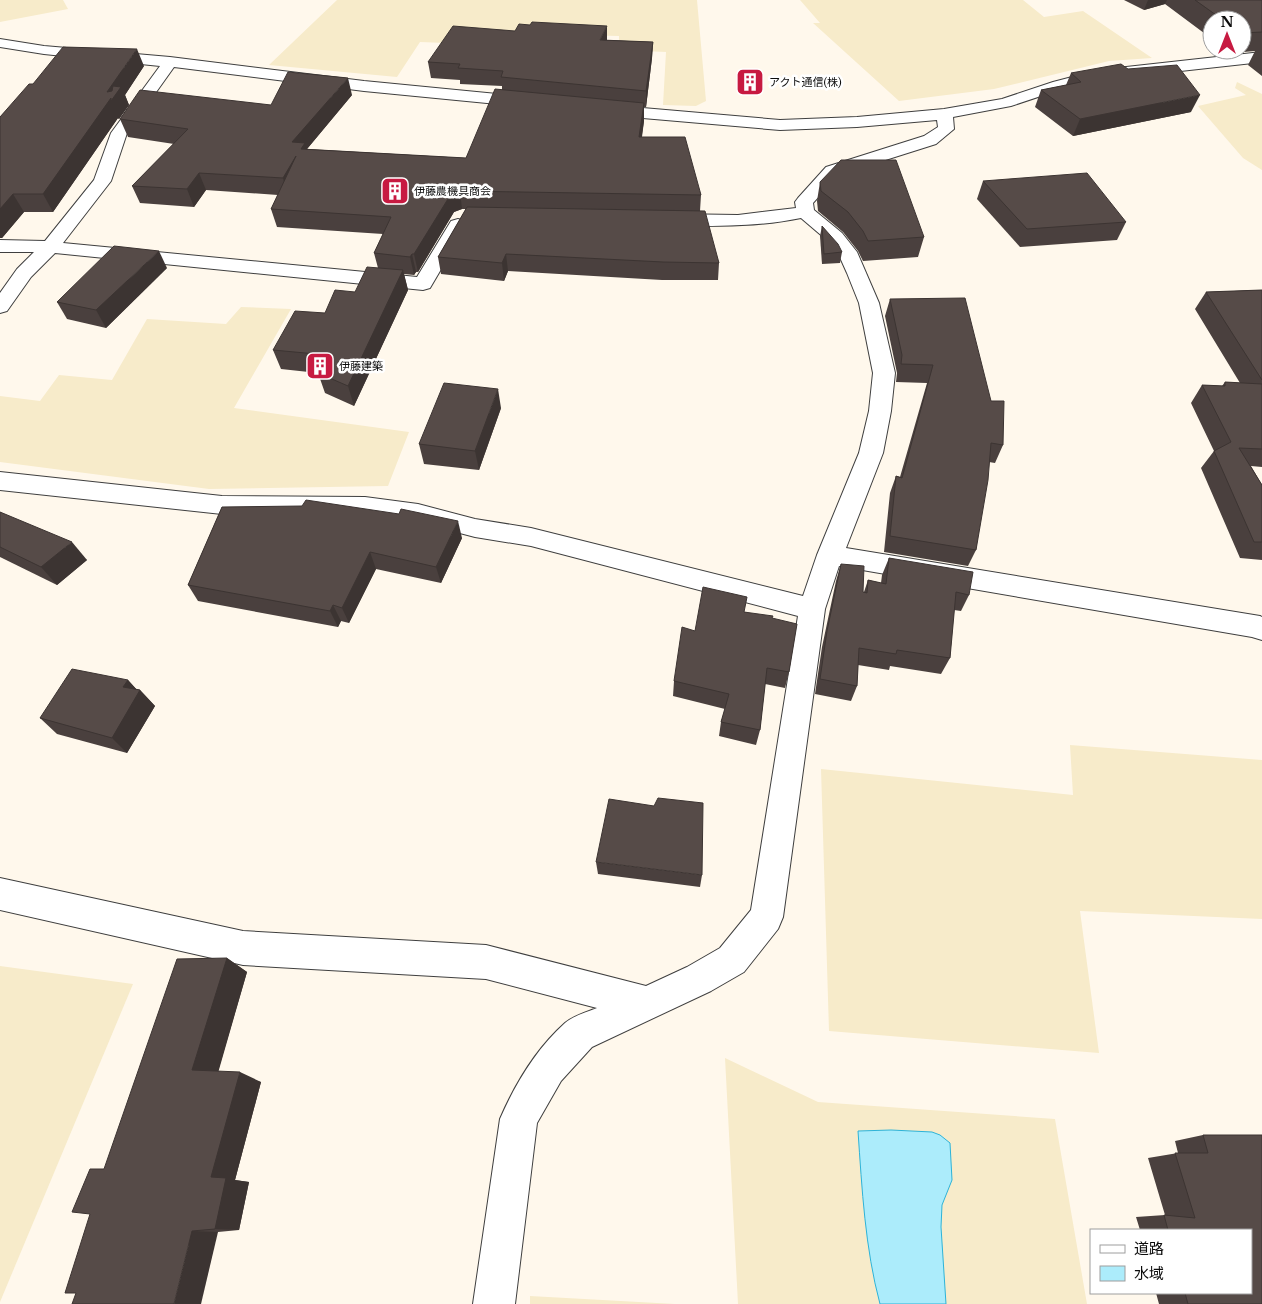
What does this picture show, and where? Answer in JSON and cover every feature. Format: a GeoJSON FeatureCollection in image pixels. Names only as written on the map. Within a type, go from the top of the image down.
{"type":"FeatureCollection","features":[{"type":"Feature","properties":{"kind":"street"},"geometry":{"type":"LineString","coordinates":[[0,43],[52,51],[170,62],[355,85],[540,104]]}},
{"type":"Feature","properties":{"kind":"street"},"geometry":{"type":"LineString","coordinates":[[589,108],[780,124],[857,122],[944,114],[1005,103],[1059,85],[1100,75],[1262,57]]}},
{"type":"Feature","properties":{"kind":"street"},"geometry":{"type":"LineString","coordinates":[[0,307],[24,274],[50,247],[102,181],[119,133],[170,62]]}},
{"type":"Feature","properties":{"kind":"street"},"geometry":{"type":"LineString","coordinates":[[494,1304],[518,1119],[548,1068],[579,1034],[699,979],[732,960],[766,917],[812,609],[830,555],[871,453],[880,411],[884,373],[869,303],[857,272],[847,252],[834,237],[805,212],[804,202],[832,171],[930,140],[946,129],[944,114]]}},
{"type":"Feature","properties":{"kind":"street"},"geometry":{"type":"LineString","coordinates":[[658,220],[727,221],[779,218],[805,212]]}},
{"type":"Feature","properties":{"kind":"street"},"geometry":{"type":"LineString","coordinates":[[0,246],[50,247],[422,284],[463,216],[472,217]]}},
{"type":"Feature","properties":{"kind":"street"},"geometry":{"type":"LineString","coordinates":[[0,481],[222,505],[365,506],[418,513],[475,528],[531,537],[812,609]]}},
{"type":"Feature","properties":{"kind":"street"},"geometry":{"type":"LineString","coordinates":[[830,555],[1260,627],[1262,629]]}},
{"type":"Feature","properties":{"kind":"street"},"geometry":{"type":"LineString","coordinates":[[0,894],[243,948],[486,962],[646,1003]]}},
{"type":"Feature","properties":{"kind":"shaded area"},"geometry":{"type":"Polygon","coordinates":[[[0,0],[63,0],[68,9],[0,22],[0,0]]]}},
{"type":"Feature","properties":{"kind":"shaded area"},"geometry":{"type":"Polygon","coordinates":[[[337,0],[697,0],[706,101],[696,106],[663,105],[666,52],[619,50],[619,36],[456,32],[446,43],[420,42],[397,77],[269,65],[337,0]]]}},
{"type":"Feature","properties":{"kind":"shaded area"},"geometry":{"type":"Polygon","coordinates":[[[800,0],[1023,0],[1044,17],[1083,11],[1152,58],[1109,61],[994,89],[899,101],[813,23],[820,23],[800,0]]]}},
{"type":"Feature","properties":{"kind":"shaded area"},"geometry":{"type":"Polygon","coordinates":[[[1237,82],[1262,94],[1262,170],[1243,158],[1198,106],[1246,95],[1235,88],[1237,82]]]}},
{"type":"Feature","properties":{"kind":"shaded area"},"geometry":{"type":"Polygon","coordinates":[[[241,307],[291,309],[234,408],[409,432],[388,486],[209,489],[0,462],[0,396],[40,401],[59,375],[112,380],[147,319],[226,324],[241,307]]]}},
{"type":"Feature","properties":{"kind":"shaded area"},"geometry":{"type":"Polygon","coordinates":[[[1070,745],[1262,760],[1262,919],[1080,911],[1099,1053],[829,1031],[821,769],[1073,795],[1070,745]]]}},
{"type":"Feature","properties":{"kind":"shaded area"},"geometry":{"type":"Polygon","coordinates":[[[0,966],[133,984],[0,1302],[0,966]]]}},
{"type":"Feature","properties":{"kind":"shaded area"},"geometry":{"type":"Polygon","coordinates":[[[725,1058],[818,1102],[1055,1119],[1087,1304],[738,1304],[725,1058]]]}},
{"type":"Feature","properties":{"kind":"shaded area"},"geometry":{"type":"Polygon","coordinates":[[[530,1296],[675,1304],[530,1304],[530,1296]]]}},
{"type":"Feature","properties":{"kind":"water"},"geometry":{"type":"Polygon","coordinates":[[[858,1131],[932,1132],[940,1135],[950,1143],[952,1180],[942,1205],[941,1227],[946,1304],[880,1304],[868,1240],[858,1131]]]}},
{"type":"Feature","properties":{"kind":"building"},"geometry":{"type":"Polygon","coordinates":[[[1195,0],[1262,0],[1262,32],[1252,32],[1252,10],[1209,10],[1195,0]]]}},
{"type":"Feature","properties":{"kind":"building"},"geometry":{"type":"Polygon","coordinates":[[[532,22],[607,26],[600,40],[653,42],[646,91],[501,77],[503,71],[458,68],[460,64],[428,62],[453,26],[515,31],[519,24],[530,25],[532,22]]]}},
{"type":"Feature","properties":{"kind":"building"},"geometry":{"type":"Polygon","coordinates":[[[63,47],[137,49],[107,92],[112,91],[113,86],[121,87],[111,101],[111,98],[43,194],[13,194],[0,209],[0,117],[29,84],[33,84],[63,47]]]}},
{"type":"Feature","properties":{"kind":"building"},"geometry":{"type":"Polygon","coordinates":[[[1121,64],[1128,69],[1177,65],[1200,95],[1080,119],[1041,90],[1081,82],[1071,73],[1121,64]]]}},
{"type":"Feature","properties":{"kind":"building"},"geometry":{"type":"Polygon","coordinates":[[[288,72],[348,78],[292,142],[305,143],[301,149],[466,158],[495,89],[644,103],[639,137],[685,137],[701,195],[460,191],[451,194],[414,254],[410,257],[374,253],[391,217],[271,209],[296,156],[283,178],[199,173],[187,189],[132,186],[188,129],[120,119],[140,90],[271,105],[288,72]]]}},
{"type":"Feature","properties":{"kind":"building"},"geometry":{"type":"Polygon","coordinates":[[[841,160],[896,160],[924,237],[868,241],[863,231],[848,212],[821,191],[820,182],[841,160]]]}},
{"type":"Feature","properties":{"kind":"building"},"geometry":{"type":"Polygon","coordinates":[[[1087,173],[1126,222],[1027,229],[983,181],[1087,173]]]}},
{"type":"Feature","properties":{"kind":"building"},"geometry":{"type":"Polygon","coordinates":[[[467,207],[705,211],[719,263],[506,254],[502,263],[438,257],[467,207]]]}},
{"type":"Feature","properties":{"kind":"building"},"geometry":{"type":"Polygon","coordinates":[[[822,226],[838,244],[842,252],[824,254],[822,226]]]}},
{"type":"Feature","properties":{"kind":"building"},"geometry":{"type":"Polygon","coordinates":[[[114,246],[159,251],[96,310],[57,302],[114,246]]]}},
{"type":"Feature","properties":{"kind":"building"},"geometry":{"type":"Polygon","coordinates":[[[367,267],[403,270],[348,386],[318,373],[327,355],[273,350],[295,311],[325,313],[335,290],[355,292],[367,267]]]}},
{"type":"Feature","properties":{"kind":"building"},"geometry":{"type":"Polygon","coordinates":[[[1262,290],[1262,380],[1206,292],[1262,290]]]}},
{"type":"Feature","properties":{"kind":"building"},"geometry":{"type":"Polygon","coordinates":[[[965,298],[991,401],[1004,401],[1003,445],[991,443],[988,480],[976,550],[890,536],[896,476],[902,478],[933,365],[901,364],[902,355],[890,299],[965,298]]]}},
{"type":"Feature","properties":{"kind":"building"},"geometry":{"type":"Polygon","coordinates":[[[1225,382],[1262,384],[1262,449],[1239,448],[1262,485],[1262,542],[1254,542],[1214,451],[1231,442],[1202,385],[1225,386],[1225,382]]]}},
{"type":"Feature","properties":{"kind":"building"},"geometry":{"type":"Polygon","coordinates":[[[444,383],[498,389],[475,451],[419,444],[444,383]]]}},
{"type":"Feature","properties":{"kind":"building"},"geometry":{"type":"Polygon","coordinates":[[[306,500],[399,514],[401,509],[458,521],[436,567],[370,552],[342,608],[333,605],[330,611],[188,585],[222,507],[302,506],[306,500]]]}},
{"type":"Feature","properties":{"kind":"building"},"geometry":{"type":"Polygon","coordinates":[[[0,512],[72,542],[41,567],[0,547],[0,512]]]}},
{"type":"Feature","properties":{"kind":"building"},"geometry":{"type":"Polygon","coordinates":[[[889,558],[973,572],[969,595],[956,592],[950,658],[897,650],[896,654],[859,648],[857,686],[820,679],[827,631],[841,564],[864,566],[863,592],[867,593],[868,580],[886,584],[889,558]]]}},
{"type":"Feature","properties":{"kind":"building"},"geometry":{"type":"Polygon","coordinates":[[[703,587],[747,597],[744,612],[773,616],[772,618],[797,624],[789,672],[767,668],[760,730],[721,722],[729,694],[674,681],[682,627],[695,631],[703,587]]]}},
{"type":"Feature","properties":{"kind":"building"},"geometry":{"type":"Polygon","coordinates":[[[72,669],[128,680],[123,687],[140,690],[112,738],[40,718],[72,669]]]}},
{"type":"Feature","properties":{"kind":"building"},"geometry":{"type":"Polygon","coordinates":[[[658,798],[703,803],[702,875],[596,862],[609,799],[654,806],[658,798]]]}},
{"type":"Feature","properties":{"kind":"building"},"geometry":{"type":"Polygon","coordinates":[[[227,958],[192,1070],[240,1072],[211,1177],[226,1178],[215,1229],[192,1231],[174,1304],[72,1304],[76,1293],[65,1293],[90,1214],[72,1212],[90,1169],[104,1169],[177,959],[227,958]]]}},
{"type":"Feature","properties":{"kind":"building"},"geometry":{"type":"Polygon","coordinates":[[[1203,1135],[1262,1135],[1262,1304],[1188,1304],[1185,1294],[1252,1294],[1252,1229],[1168,1229],[1164,1215],[1195,1218],[1175,1153],[1208,1153],[1203,1135]]]}},
{"type":"Feature","properties":{"kind":"place","name":"アクト通信(株)"},"geometry":{"type":"Point","coordinates":[750,82]}},
{"type":"Feature","properties":{"kind":"place","name":"伊藤農機具商会"},"geometry":{"type":"Point","coordinates":[395,191]}},
{"type":"Feature","properties":{"kind":"place","name":"伊藤建築"},"geometry":{"type":"Point","coordinates":[320,366]}}]}
